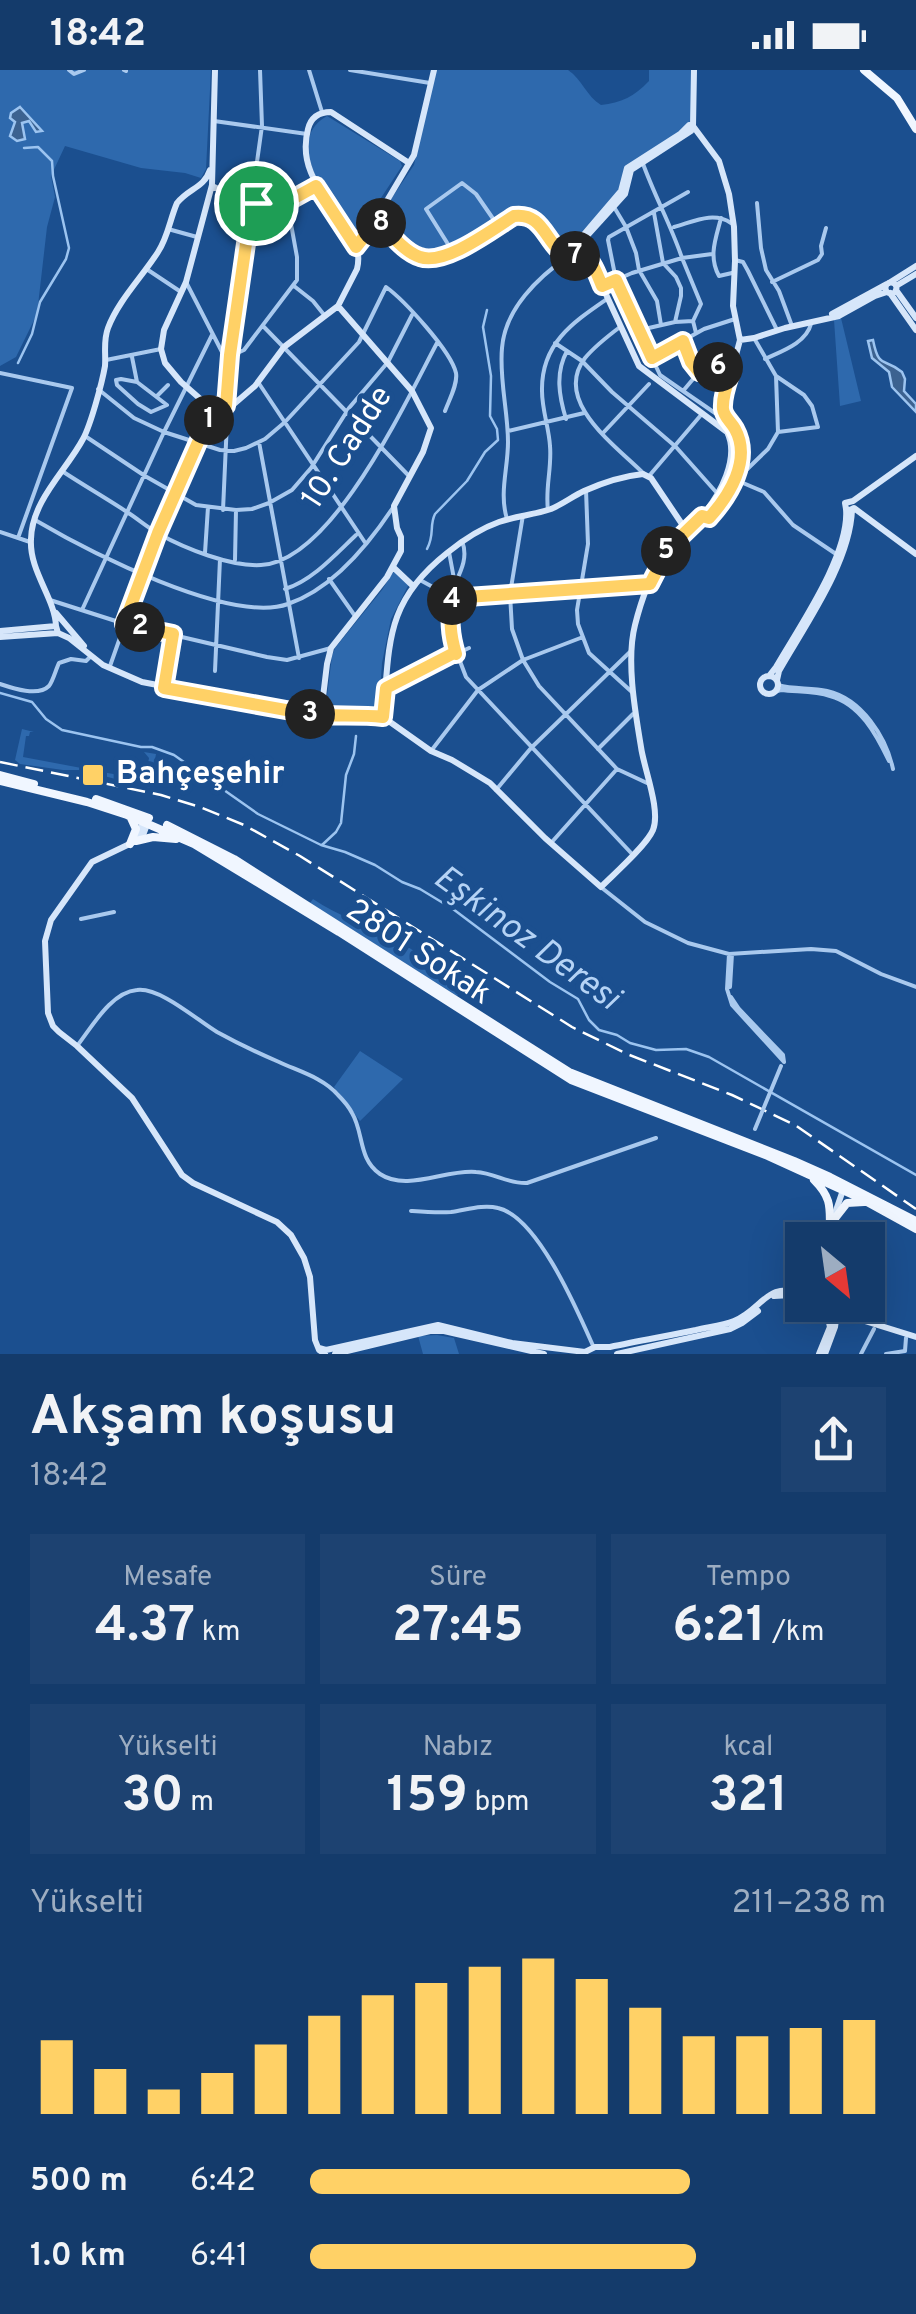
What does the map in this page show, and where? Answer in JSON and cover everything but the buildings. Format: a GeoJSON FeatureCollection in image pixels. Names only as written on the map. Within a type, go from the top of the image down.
{"type":"FeatureCollection","features":[{"type":"Feature","properties":{"kind":"main road"},"geometry":{"type":"LineString","coordinates":[[864,70],[906,102],[916,118]]}},
{"type":"Feature","properties":{"kind":"main road"},"geometry":{"type":"LineString","coordinates":[[873,70],[916,129]]}},
{"type":"Feature","properties":{"kind":"main road","name":"2801 Sokak"},"geometry":{"type":"LineString","coordinates":[[0,778],[146,820]]}},
{"type":"Feature","properties":{"kind":"main road","name":"2801 Sokak"},"geometry":{"type":"LineString","coordinates":[[0,778],[88,797],[192,840],[343,927],[562,1068],[721,1132],[752,1139],[807,1174],[843,1188]]}},
{"type":"Feature","properties":{"kind":"main road"},"geometry":{"type":"LineString","coordinates":[[128,815],[136,829],[131,844]]}},
{"type":"Feature","properties":{"kind":"main road"},"geometry":{"type":"LineString","coordinates":[[131,844],[162,837],[192,840]]}},
{"type":"Feature","properties":{"kind":"main road","name":"2801 Sokak"},"geometry":{"type":"LineString","coordinates":[[192,840],[571,1080],[752,1139],[785,1157]]}},
{"type":"Feature","properties":{"kind":"main road"},"geometry":{"type":"LineString","coordinates":[[752,1139],[916,1225]]}},
{"type":"Feature","properties":{"kind":"main road"},"geometry":{"type":"LineString","coordinates":[[807,1174],[828,1198],[831,1222]]}},
{"type":"Feature","properties":{"kind":"main road"},"geometry":{"type":"LineString","coordinates":[[843,1188],[893,1209],[916,1225]]}},
{"type":"Feature","properties":{"kind":"main road"},"geometry":{"type":"LineString","coordinates":[[836,1217],[851,1202],[870,1204]]}},
{"type":"Feature","properties":{"kind":"street"},"geometry":{"type":"LineString","coordinates":[[69,70],[74,74],[84,70]]}},
{"type":"Feature","properties":{"kind":"street"},"geometry":{"type":"LineString","coordinates":[[215,70],[213,150],[206,201],[186,282],[168,320],[160,349],[166,363],[201,400],[226,406],[241,399],[284,347],[338,306],[357,269],[356,247],[316,186],[307,162],[311,122],[322,112],[331,112],[409,163]]}},
{"type":"Feature","properties":{"kind":"street"},"geometry":{"type":"LineString","coordinates":[[223,510],[230,355],[252,202],[260,70]]}},
{"type":"Feature","properties":{"kind":"street"},"geometry":{"type":"LineString","coordinates":[[308,70],[322,112]]}},
{"type":"Feature","properties":{"kind":"street"},"geometry":{"type":"LineString","coordinates":[[350,70],[392,73],[430,82]]}},
{"type":"Feature","properties":{"kind":"street"},"geometry":{"type":"LineString","coordinates":[[356,247],[378,219],[378,207],[414,156],[434,70]]}},
{"type":"Feature","properties":{"kind":"street"},"geometry":{"type":"LineString","coordinates":[[508,520],[502,498],[508,431],[501,354],[510,319],[522,299],[613,205],[624,186],[625,171],[691,132],[694,70]]}},
{"type":"Feature","properties":{"kind":"street"},"geometry":{"type":"LineString","coordinates":[[214,121],[307,134]]}},
{"type":"Feature","properties":{"kind":"street"},"geometry":{"type":"LineString","coordinates":[[694,126],[719,161],[734,227],[734,319],[740,340],[725,394],[724,414],[739,441],[736,480]]}},
{"type":"Feature","properties":{"kind":"street"},"geometry":{"type":"LineString","coordinates":[[642,160],[701,304],[693,321],[696,333]]}},
{"type":"Feature","properties":{"kind":"street"},"geometry":{"type":"LineString","coordinates":[[409,163],[383,207],[382,216],[395,232],[420,253],[439,254],[514,212],[532,213],[543,219],[559,244],[592,264],[639,366],[727,432],[733,446],[730,466],[717,492],[702,516],[668,549],[637,618],[632,650],[636,711],[654,812],[652,832],[601,887]]}},
{"type":"Feature","properties":{"kind":"street"},"geometry":{"type":"LineString","coordinates":[[451,248],[426,209],[462,183],[476,194],[496,222]]}},
{"type":"Feature","properties":{"kind":"street"},"geometry":{"type":"LineString","coordinates":[[316,186],[287,202],[252,202],[209,185],[188,192],[178,203],[161,248],[110,322],[104,342],[105,360],[85,436],[48,492],[35,520],[30,542],[38,574],[60,627],[110,668],[142,682],[324,716],[383,717],[431,751],[490,783],[551,844],[644,922],[688,944],[730,954],[836,951],[916,987]]}},
{"type":"Feature","properties":{"kind":"street"},"geometry":{"type":"LineString","coordinates":[[688,192],[608,240],[616,280],[660,375],[715,413],[724,414]]}},
{"type":"Feature","properties":{"kind":"street"},"geometry":{"type":"LineString","coordinates":[[186,282],[220,350],[230,355],[244,350],[298,276],[287,202]]}},
{"type":"Feature","properties":{"kind":"street"},"geometry":{"type":"LineString","coordinates":[[757,203],[766,270],[792,326]]}},
{"type":"Feature","properties":{"kind":"street"},"geometry":{"type":"LineString","coordinates":[[613,205],[657,301],[661,325]]}},
{"type":"Feature","properties":{"kind":"street"},"geometry":{"type":"LineString","coordinates":[[654,213],[663,263],[681,288],[675,322]]}},
{"type":"Feature","properties":{"kind":"street"},"geometry":{"type":"LineString","coordinates":[[378,219],[418,257],[436,258],[518,216],[526,216],[537,221],[553,244],[558,264]]}},
{"type":"Feature","properties":{"kind":"street"},"geometry":{"type":"LineString","coordinates":[[672,228],[709,217],[728,220],[734,227]]}},
{"type":"Feature","properties":{"kind":"street"},"geometry":{"type":"LineString","coordinates":[[721,218],[712,254],[716,273],[734,273]]}},
{"type":"Feature","properties":{"kind":"street"},"geometry":{"type":"LineString","coordinates":[[772,282],[818,260],[826,228]]}},
{"type":"Feature","properties":{"kind":"street"},"geometry":{"type":"LineString","coordinates":[[168,229],[197,237]]}},
{"type":"Feature","properties":{"kind":"street"},"geometry":{"type":"LineString","coordinates":[[553,244],[572,251]]}},
{"type":"Feature","properties":{"kind":"street"},"geometry":{"type":"LineString","coordinates":[[602,286],[663,263],[712,254]]}},
{"type":"Feature","properties":{"kind":"street"},"geometry":{"type":"LineString","coordinates":[[735,260],[743,262],[777,330]]}},
{"type":"Feature","properties":{"kind":"street"},"geometry":{"type":"LineString","coordinates":[[891,288],[916,266]]}},
{"type":"Feature","properties":{"kind":"street"},"geometry":{"type":"LineString","coordinates":[[147,269],[181,292]]}},
{"type":"Feature","properties":{"kind":"street"},"geometry":{"type":"LineString","coordinates":[[740,340],[839,316],[916,274]]}},
{"type":"Feature","properties":{"kind":"street"},"geometry":{"type":"LineString","coordinates":[[294,286],[325,316]]}},
{"type":"Feature","properties":{"kind":"street"},"geometry":{"type":"LineString","coordinates":[[98,390],[134,418],[164,432],[225,451],[240,450],[260,442],[285,422],[320,384],[363,335],[386,287],[438,342],[456,375],[445,411]]}},
{"type":"Feature","properties":{"kind":"street"},"geometry":{"type":"LineString","coordinates":[[891,288],[916,318]]}},
{"type":"Feature","properties":{"kind":"street"},"geometry":{"type":"LineString","coordinates":[[891,288],[916,330]]}},
{"type":"Feature","properties":{"kind":"street"},"geometry":{"type":"LineString","coordinates":[[548,510],[546,491],[551,465],[542,393],[544,366],[555,343],[582,316],[607,299]]}},
{"type":"Feature","properties":{"kind":"street"},"geometry":{"type":"LineString","coordinates":[[35,520],[106,558],[217,601],[260,608],[288,604],[306,596],[366,544],[394,506],[431,428],[412,391],[338,306]]}},
{"type":"Feature","properties":{"kind":"street"},"geometry":{"type":"LineString","coordinates":[[85,436],[196,505],[236,510],[270,503],[292,490],[313,465],[347,412],[388,362],[412,314]]}},
{"type":"Feature","properties":{"kind":"street"},"geometry":{"type":"LineString","coordinates":[[652,358],[717,322],[734,319]]}},
{"type":"Feature","properties":{"kind":"street"},"geometry":{"type":"LineString","coordinates":[[640,330],[693,321]]}},
{"type":"Feature","properties":{"kind":"street"},"geometry":{"type":"LineString","coordinates":[[766,360],[809,333],[812,322]]}},
{"type":"Feature","properties":{"kind":"street"},"geometry":{"type":"LineString","coordinates":[[263,326],[410,477]]}},
{"type":"Feature","properties":{"kind":"street"},"geometry":{"type":"LineString","coordinates":[[620,327],[582,362],[577,398],[584,413],[646,475],[686,530]]}},
{"type":"Feature","properties":{"kind":"street"},"geometry":{"type":"LineString","coordinates":[[82,610],[212,335]]}},
{"type":"Feature","properties":{"kind":"street"},"geometry":{"type":"LineString","coordinates":[[754,338],[776,376],[804,395],[812,406],[818,427],[778,432]]}},
{"type":"Feature","properties":{"kind":"street"},"geometry":{"type":"LineString","coordinates":[[683,341],[699,372]]}},
{"type":"Feature","properties":{"kind":"street","name":"10. Cadde"},"geometry":{"type":"LineString","coordinates":[[280,560],[318,536],[340,506],[382,446],[438,342]]}},
{"type":"Feature","properties":{"kind":"street"},"geometry":{"type":"LineString","coordinates":[[555,343],[582,362],[674,445],[717,492]]}},
{"type":"Feature","properties":{"kind":"street"},"geometry":{"type":"LineString","coordinates":[[105,360],[160,349]]}},
{"type":"Feature","properties":{"kind":"street"},"geometry":{"type":"LineString","coordinates":[[566,419],[559,380],[567,352]]}},
{"type":"Feature","properties":{"kind":"street"},"geometry":{"type":"LineString","coordinates":[[132,356],[136,382]]}},
{"type":"Feature","properties":{"kind":"street"},"geometry":{"type":"LineString","coordinates":[[683,391],[699,372],[713,366],[732,369]]}},
{"type":"Feature","properties":{"kind":"street"},"geometry":{"type":"LineString","coordinates":[[0,373],[72,388],[18,538]]}},
{"type":"Feature","properties":{"kind":"street"},"geometry":{"type":"LineString","coordinates":[[702,516],[709,518],[722,504],[736,480],[756,463],[778,432],[776,376]]}},
{"type":"Feature","properties":{"kind":"street"},"geometry":{"type":"LineString","coordinates":[[115,382],[136,382],[167,405],[151,412],[115,382]]}},
{"type":"Feature","properties":{"kind":"street"},"geometry":{"type":"LineString","coordinates":[[258,382],[366,544]]}},
{"type":"Feature","properties":{"kind":"street"},"geometry":{"type":"LineString","coordinates":[[603,433],[649,384]]}},
{"type":"Feature","properties":{"kind":"street"},"geometry":{"type":"LineString","coordinates":[[157,396],[168,386]]}},
{"type":"Feature","properties":{"kind":"street"},"geometry":{"type":"LineString","coordinates":[[110,668],[158,533],[214,406]]}},
{"type":"Feature","properties":{"kind":"street"},"geometry":{"type":"LineString","coordinates":[[508,431],[584,413]]}},
{"type":"Feature","properties":{"kind":"street"},"geometry":{"type":"LineString","coordinates":[[383,717],[392,629],[415,582],[462,541],[487,527],[548,510],[586,490],[646,475],[702,414]]}},
{"type":"Feature","properties":{"kind":"street"},"geometry":{"type":"LineString","coordinates":[[260,442],[299,658]]}},
{"type":"Feature","properties":{"kind":"street"},"geometry":{"type":"LineString","coordinates":[[775,683],[843,696],[879,733],[894,769],[865,720],[842,700],[828,694],[781,690],[775,683],[774,671],[838,555],[851,507],[916,456]]}},
{"type":"Feature","properties":{"kind":"street"},"geometry":{"type":"LineString","coordinates":[[62,471],[158,533],[205,553],[263,566],[280,560]]}},
{"type":"Feature","properties":{"kind":"street"},"geometry":{"type":"LineString","coordinates":[[736,480],[764,492],[793,525],[838,555]]}},
{"type":"Feature","properties":{"kind":"street"},"geometry":{"type":"LineString","coordinates":[[586,490],[588,544],[578,624],[589,653],[635,695]]}},
{"type":"Feature","properties":{"kind":"street"},"geometry":{"type":"LineString","coordinates":[[324,716],[326,664],[331,648],[393,567],[402,544],[394,506]]}},
{"type":"Feature","properties":{"kind":"street"},"geometry":{"type":"LineString","coordinates":[[851,507],[916,554]]}},
{"type":"Feature","properties":{"kind":"street"},"geometry":{"type":"LineString","coordinates":[[775,683],[844,555],[851,507]]}},
{"type":"Feature","properties":{"kind":"street"},"geometry":{"type":"LineString","coordinates":[[205,553],[208,508]]}},
{"type":"Feature","properties":{"kind":"street"},"geometry":{"type":"LineString","coordinates":[[234,562],[236,510]]}},
{"type":"Feature","properties":{"kind":"street"},"geometry":{"type":"LineString","coordinates":[[523,515],[510,594],[512,629],[523,660],[539,686],[617,769],[648,784]]}},
{"type":"Feature","properties":{"kind":"street"},"geometry":{"type":"LineString","coordinates":[[850,528],[858,518],[868,518]]}},
{"type":"Feature","properties":{"kind":"street"},"geometry":{"type":"LineString","coordinates":[[0,532],[30,542]]}},
{"type":"Feature","properties":{"kind":"street"},"geometry":{"type":"LineString","coordinates":[[285,589],[322,566],[358,533]]}},
{"type":"Feature","properties":{"kind":"street"},"geometry":{"type":"LineString","coordinates":[[462,541],[465,554],[455,584],[450,634],[466,677],[633,855]]}},
{"type":"Feature","properties":{"kind":"street"},"geometry":{"type":"LineString","coordinates":[[449,552],[455,584]]}},
{"type":"Feature","properties":{"kind":"street"},"geometry":{"type":"LineString","coordinates":[[215,672],[220,559]]}},
{"type":"Feature","properties":{"kind":"street"},"geometry":{"type":"LineString","coordinates":[[393,567],[415,582],[453,598],[650,584]]}},
{"type":"Feature","properties":{"kind":"street"},"geometry":{"type":"LineString","coordinates":[[330,579],[355,616]]}},
{"type":"Feature","properties":{"kind":"street"},"geometry":{"type":"LineString","coordinates":[[48,599],[124,624],[266,657],[287,660],[331,648]]}},
{"type":"Feature","properties":{"kind":"street"},"geometry":{"type":"LineString","coordinates":[[0,634],[60,627]]}},
{"type":"Feature","properties":{"kind":"street"},"geometry":{"type":"LineString","coordinates":[[164,688],[173,634]]}},
{"type":"Feature","properties":{"kind":"street"},"geometry":{"type":"LineString","coordinates":[[431,751],[478,690],[523,660],[583,637]]}},
{"type":"Feature","properties":{"kind":"street"},"geometry":{"type":"LineString","coordinates":[[386,688],[469,648]]}},
{"type":"Feature","properties":{"kind":"street"},"geometry":{"type":"LineString","coordinates":[[496,790],[531,748],[632,650]]}},
{"type":"Feature","properties":{"kind":"street"},"geometry":{"type":"LineString","coordinates":[[0,684],[23,690],[44,688],[50,684],[58,663],[71,659],[86,661],[91,655]]}},
{"type":"Feature","properties":{"kind":"street"},"geometry":{"type":"LineString","coordinates":[[598,749],[636,711]]}},
{"type":"Feature","properties":{"kind":"street"},"geometry":{"type":"LineString","coordinates":[[551,844],[617,769]]}},
{"type":"Feature","properties":{"kind":"street"},"geometry":{"type":"LineString","coordinates":[[146,820],[131,844],[92,862],[51,920],[46,934],[48,1013],[53,1026],[132,1098],[182,1175],[276,1222],[291,1235],[310,1277],[315,1340],[325,1354]]}},
{"type":"Feature","properties":{"kind":"street"},"geometry":{"type":"LineString","coordinates":[[82,919],[114,912]]}},
{"type":"Feature","properties":{"kind":"street"},"geometry":{"type":"LineString","coordinates":[[730,954],[728,989],[732,1005],[783,1064],[752,1139]]}},
{"type":"Feature","properties":{"kind":"street"},"geometry":{"type":"LineString","coordinates":[[77,1046],[118,998],[137,990],[156,994],[214,1030],[335,1090],[354,1114],[369,1165],[396,1182],[475,1172],[514,1184],[528,1183],[656,1138]]}},
{"type":"Feature","properties":{"kind":"street"},"geometry":{"type":"LineString","coordinates":[[835,1222],[843,1188]]}},
{"type":"Feature","properties":{"kind":"street"},"geometry":{"type":"LineString","coordinates":[[834,1222],[843,1188]]}},
{"type":"Feature","properties":{"kind":"street"},"geometry":{"type":"LineString","coordinates":[[412,1211],[495,1207],[512,1215],[544,1249],[593,1349]]}},
{"type":"Feature","properties":{"kind":"street"},"geometry":{"type":"LineString","coordinates":[[335,1354],[438,1325],[512,1343],[578,1352],[728,1324],[747,1315],[772,1292],[785,1290]]}},
{"type":"Feature","properties":{"kind":"street"},"geometry":{"type":"LineString","coordinates":[[617,1354],[742,1324],[766,1302],[785,1295]]}},
{"type":"Feature","properties":{"kind":"street"},"geometry":{"type":"LineString","coordinates":[[822,1354],[830,1322]]}},
{"type":"Feature","properties":{"kind":"street"},"geometry":{"type":"LineString","coordinates":[[835,1327],[836,1322]]}},
{"type":"Feature","properties":{"kind":"street"},"geometry":{"type":"LineString","coordinates":[[822,1354],[839,1322]]}},
{"type":"Feature","properties":{"kind":"street"},"geometry":{"type":"LineString","coordinates":[[868,1322],[916,1335]]}},
{"type":"Feature","properties":{"kind":"street"},"geometry":{"type":"LineString","coordinates":[[876,1322],[916,1335]]}},
{"type":"Feature","properties":{"kind":"street"},"geometry":{"type":"LineString","coordinates":[[861,1354],[874,1329]]}},
{"type":"Feature","properties":{"kind":"street"},"geometry":{"type":"LineString","coordinates":[[318,1348],[444,1331],[544,1354]]}},
{"type":"Feature","properties":{"kind":"street"},"geometry":{"type":"LineString","coordinates":[[886,1354],[905,1350],[906,1338]]}},
{"type":"Feature","properties":{"kind":"street"},"geometry":{"type":"LineString","coordinates":[[593,1349],[605,1349],[607,1354]]}},
{"type":"Feature","properties":{"kind":"shaded area"},"geometry":{"type":"Polygon","coordinates":[[[0,70],[211,70],[206,169],[201,178],[141,168],[65,146],[51,176],[55,197],[47,227],[37,314],[16,357],[0,366],[0,70]]]}},
{"type":"Feature","properties":{"kind":"shaded area"},"geometry":{"type":"Polygon","coordinates":[[[434,70],[568,70],[601,105],[638,91],[649,81],[649,70],[694,70],[693,115],[689,125],[641,158],[611,203],[570,243],[565,243],[540,213],[525,208],[514,209],[450,247],[428,252],[400,234],[385,208],[414,165],[434,70]]]}},
{"type":"Feature","properties":{"kind":"shaded area"},"geometry":{"type":"Polygon","coordinates":[[[20,107],[42,131],[36,132],[29,121],[22,123],[25,139],[17,141],[10,136],[15,122],[10,118],[20,107]]]}},
{"type":"Feature","properties":{"kind":"shaded area"},"geometry":{"type":"Polygon","coordinates":[[[327,116],[400,161],[402,166],[358,243],[326,197],[310,160],[308,143],[313,128],[327,116]]]}},
{"type":"Feature","properties":{"kind":"shaded area"},"geometry":{"type":"Polygon","coordinates":[[[841,318],[861,401],[840,406],[834,320],[841,318]]]}},
{"type":"Feature","properties":{"kind":"shaded area"},"geometry":{"type":"Polygon","coordinates":[[[873,340],[880,359],[902,372],[904,391],[916,404],[916,412],[892,387],[889,372],[872,358],[868,341],[873,340]]]}},
{"type":"Feature","properties":{"kind":"shaded area"},"geometry":{"type":"Polygon","coordinates":[[[394,571],[409,584],[391,619],[379,707],[329,707],[326,704],[335,648],[394,571]]]}},
{"type":"Feature","properties":{"kind":"shaded area"},"geometry":{"type":"Polygon","coordinates":[[[22,729],[34,732],[26,736],[23,757],[145,780],[149,758],[144,752],[156,754],[150,788],[81,770],[20,764],[15,760],[22,729]]]}},
{"type":"Feature","properties":{"kind":"shaded area"},"geometry":{"type":"Polygon","coordinates":[[[313,899],[401,943],[465,986],[457,996],[310,903],[313,899]]]}},
{"type":"Feature","properties":{"kind":"shaded area"},"geometry":{"type":"Polygon","coordinates":[[[360,1051],[403,1079],[360,1121],[334,1087],[360,1051]]]}},
{"type":"Feature","properties":{"kind":"shaded area"},"geometry":{"type":"Polygon","coordinates":[[[418,1336],[454,1338],[459,1354],[423,1354],[418,1336]]]}},
{"type":"Feature","properties":{"kind":"waterway"},"geometry":{"type":"LineString","coordinates":[[18,363],[32,334],[40,302],[69,248],[52,161],[38,147],[24,148]]}},
{"type":"Feature","properties":{"kind":"waterway"},"geometry":{"type":"LineString","coordinates":[[427,549],[435,514],[498,440],[490,416],[491,376],[483,327],[487,310]]}},
{"type":"Feature","properties":{"kind":"waterway","name":"Eşkinoz Deresi"},"geometry":{"type":"LineString","coordinates":[[0,693],[32,702],[62,730],[152,747],[174,755],[258,814],[321,845],[375,865],[453,909],[578,999],[599,1030],[656,1050],[686,1049],[709,1057],[916,1175]]}},
{"type":"Feature","properties":{"kind":"waterway"},"geometry":{"type":"LineString","coordinates":[[322,845],[341,823],[346,775],[356,736]]}},
{"type":"Feature","properties":{"kind":"railway"},"geometry":{"type":"LineString","coordinates":[[0,762],[161,795],[244,825],[572,1027],[795,1125],[916,1209]]}},
{"type":"Feature","properties":{"kind":"place","name":"Bahçeşehir"},"geometry":{"type":"Point","coordinates":[93,775]}},
{"type":"Feature","properties":{"kind":"route"},"geometry":{"type":"LineString","coordinates":[[316,186],[356,247],[378,219],[413,254],[429,259],[450,253],[514,216],[535,219],[554,246],[592,264],[602,286],[616,280],[652,358],[683,341],[699,372],[713,366],[732,369],[723,404],[724,414],[737,432],[740,459],[736,480],[724,500],[709,518],[702,516],[677,538],[663,555],[650,584],[453,598],[450,634],[456,654],[386,688],[383,717],[308,714],[164,688],[173,634],[124,624],[158,533],[214,406],[226,406],[238,295],[252,202],[256,203],[287,202],[316,186]]}}]}
